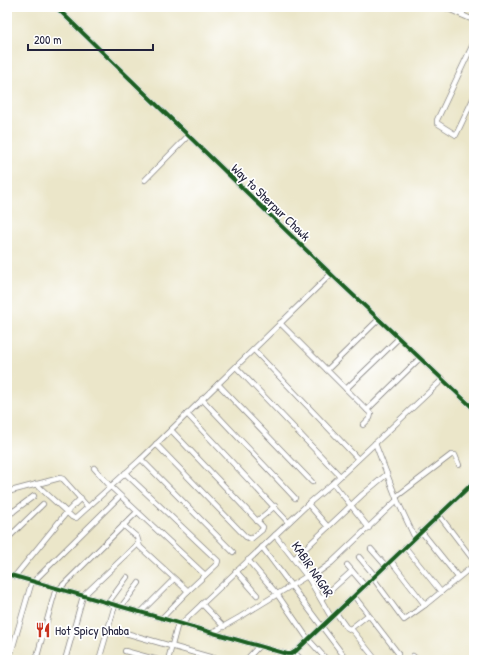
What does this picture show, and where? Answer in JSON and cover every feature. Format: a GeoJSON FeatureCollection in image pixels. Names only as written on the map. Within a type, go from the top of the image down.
{"type":"FeatureCollection","features":[{"type":"Feature","properties":{"kind":"street","name":"Way to Sherpur Chowk"},"geometry":{"type":"LineString","coordinates":[[56,7],[331,274],[474,409]]}},
{"type":"Feature","properties":{"kind":"street"},"geometry":{"type":"LineString","coordinates":[[445,7],[471,19],[474,16]]}},
{"type":"Feature","properties":{"kind":"street"},"geometry":{"type":"LineString","coordinates":[[462,15],[465,7]]}},
{"type":"Feature","properties":{"kind":"street"},"geometry":{"type":"LineString","coordinates":[[474,42],[437,120],[437,123],[456,135],[474,97]]}},
{"type":"Feature","properties":{"kind":"street"},"geometry":{"type":"LineString","coordinates":[[145,180],[188,136]]}},
{"type":"Feature","properties":{"kind":"street"},"geometry":{"type":"LineString","coordinates":[[36,484],[74,518],[141,459],[331,274]]}},
{"type":"Feature","properties":{"kind":"street"},"geometry":{"type":"LineString","coordinates":[[327,370],[379,319]]}},
{"type":"Feature","properties":{"kind":"street"},"geometry":{"type":"LineString","coordinates":[[280,323],[367,410],[371,416],[363,425]]}},
{"type":"Feature","properties":{"kind":"street"},"geometry":{"type":"LineString","coordinates":[[346,389],[399,338]]}},
{"type":"Feature","properties":{"kind":"street"},"geometry":{"type":"LineString","coordinates":[[254,350],[358,459]]}},
{"type":"Feature","properties":{"kind":"street"},"geometry":{"type":"LineString","coordinates":[[367,410],[420,358]]}},
{"type":"Feature","properties":{"kind":"street"},"geometry":{"type":"LineString","coordinates":[[236,367],[340,476]]}},
{"type":"Feature","properties":{"kind":"street"},"geometry":{"type":"LineString","coordinates":[[168,660],[179,623],[202,604],[288,522],[333,483],[443,379]]}},
{"type":"Feature","properties":{"kind":"street"},"geometry":{"type":"LineString","coordinates":[[218,384],[312,482]]}},
{"type":"Feature","properties":{"kind":"street"},"geometry":{"type":"LineString","coordinates":[[202,399],[295,498]]}},
{"type":"Feature","properties":{"kind":"street"},"geometry":{"type":"LineString","coordinates":[[187,414],[275,506],[288,522]]}},
{"type":"Feature","properties":{"kind":"street"},"geometry":{"type":"LineString","coordinates":[[156,444],[247,539],[250,539],[262,529],[263,527],[171,430]]}},
{"type":"Feature","properties":{"kind":"street"},"geometry":{"type":"LineString","coordinates":[[375,444],[396,498],[415,538]]}},
{"type":"Feature","properties":{"kind":"street"},"geometry":{"type":"LineString","coordinates":[[212,633],[277,594],[308,578],[331,563],[369,528],[396,498],[451,455],[455,455],[459,464]]}},
{"type":"Feature","properties":{"kind":"street"},"geometry":{"type":"LineString","coordinates":[[141,459],[233,552]]}},
{"type":"Feature","properties":{"kind":"street"},"geometry":{"type":"LineString","coordinates":[[94,468],[120,496],[205,575]]}},
{"type":"Feature","properties":{"kind":"street"},"geometry":{"type":"LineString","coordinates":[[125,473],[218,560],[218,563],[162,618]]}},
{"type":"Feature","properties":{"kind":"street"},"geometry":{"type":"LineString","coordinates":[[294,559],[328,526],[387,474]]}},
{"type":"Feature","properties":{"kind":"street"},"geometry":{"type":"LineString","coordinates":[[7,492],[60,478],[63,479],[88,507]]}},
{"type":"Feature","properties":{"kind":"street"},"geometry":{"type":"LineString","coordinates":[[287,660],[474,482]]}},
{"type":"Feature","properties":{"kind":"street"},"geometry":{"type":"LineString","coordinates":[[333,483],[369,528]]}},
{"type":"Feature","properties":{"kind":"street"},"geometry":{"type":"LineString","coordinates":[[7,516],[34,496]]}},
{"type":"Feature","properties":{"kind":"street"},"geometry":{"type":"LineString","coordinates":[[9,660],[33,581],[120,496]]}},
{"type":"Feature","properties":{"kind":"street"},"geometry":{"type":"LineString","coordinates":[[15,576],[67,512],[81,498]]}},
{"type":"Feature","properties":{"kind":"street"},"geometry":{"type":"LineString","coordinates":[[7,539],[43,504]]}},
{"type":"Feature","properties":{"kind":"street"},"geometry":{"type":"LineString","coordinates":[[308,504],[328,526]]}},
{"type":"Feature","properties":{"kind":"street"},"geometry":{"type":"LineString","coordinates":[[7,506],[13,512]]}},
{"type":"Feature","properties":{"kind":"street"},"geometry":{"type":"LineString","coordinates":[[257,521],[275,506]]}},
{"type":"Feature","properties":{"kind":"street"},"geometry":{"type":"LineString","coordinates":[[36,660],[57,588],[137,512]]}},
{"type":"Feature","properties":{"kind":"street"},"geometry":{"type":"LineString","coordinates":[[439,515],[474,560]]}},
{"type":"Feature","properties":{"kind":"street"},"geometry":{"type":"LineString","coordinates":[[123,525],[137,537],[138,544],[188,591]]}},
{"type":"Feature","properties":{"kind":"street"},"geometry":{"type":"LineString","coordinates":[[421,531],[458,577]]}},
{"type":"Feature","properties":{"kind":"street","name":"KABIR NAGAR"},"geometry":{"type":"LineString","coordinates":[[275,535],[308,578],[331,617]]}},
{"type":"Feature","properties":{"kind":"street"},"geometry":{"type":"LineString","coordinates":[[65,660],[83,596],[138,544]]}},
{"type":"Feature","properties":{"kind":"street"},"geometry":{"type":"LineString","coordinates":[[262,547],[344,656]]}},
{"type":"Feature","properties":{"kind":"street"},"geometry":{"type":"LineString","coordinates":[[405,547],[441,592]]}},
{"type":"Feature","properties":{"kind":"street"},"geometry":{"type":"LineString","coordinates":[[371,549],[386,566]]}},
{"type":"Feature","properties":{"kind":"street"},"geometry":{"type":"LineString","coordinates":[[359,557],[404,620],[426,605],[474,565]]}},
{"type":"Feature","properties":{"kind":"street"},"geometry":{"type":"LineString","coordinates":[[248,560],[277,594],[308,639],[327,660]]}},
{"type":"Feature","properties":{"kind":"street"},"geometry":{"type":"LineString","coordinates":[[391,561],[426,605]]}},
{"type":"Feature","properties":{"kind":"street"},"geometry":{"type":"LineString","coordinates":[[347,565],[365,586]]}},
{"type":"Feature","properties":{"kind":"street"},"geometry":{"type":"LineString","coordinates":[[236,571],[257,595]]}},
{"type":"Feature","properties":{"kind":"street"},"geometry":{"type":"LineString","coordinates":[[321,599],[352,571]]}},
{"type":"Feature","properties":{"kind":"street"},"geometry":{"type":"LineString","coordinates":[[7,574],[287,654],[293,653],[302,660]]}},
{"type":"Feature","properties":{"kind":"street"},"geometry":{"type":"LineString","coordinates":[[108,603],[127,577]]}},
{"type":"Feature","properties":{"kind":"street"},"geometry":{"type":"LineString","coordinates":[[141,612],[174,579]]}},
{"type":"Feature","properties":{"kind":"street"},"geometry":{"type":"LineString","coordinates":[[121,606],[139,583]]}},
{"type":"Feature","properties":{"kind":"street"},"geometry":{"type":"LineString","coordinates":[[354,596],[398,653],[398,658],[396,660]]}},
{"type":"Feature","properties":{"kind":"street"},"geometry":{"type":"LineString","coordinates":[[202,604],[224,627]]}},
{"type":"Feature","properties":{"kind":"street"},"geometry":{"type":"LineString","coordinates":[[99,660],[115,605]]}},
{"type":"Feature","properties":{"kind":"street"},"geometry":{"type":"LineString","coordinates":[[336,613],[344,625],[350,629],[376,660]]}},
{"type":"Feature","properties":{"kind":"street"},"geometry":{"type":"LineString","coordinates":[[350,629],[368,615]]}},
{"type":"Feature","properties":{"kind":"street"},"geometry":{"type":"LineString","coordinates":[[122,632],[220,660]]}},
{"type":"Feature","properties":{"kind":"street"},"geometry":{"type":"LineString","coordinates":[[246,660],[259,646]]}},
{"type":"Feature","properties":{"kind":"street"},"geometry":{"type":"LineString","coordinates":[[125,651],[158,660]]}},
{"type":"Feature","properties":{"kind":"street"},"geometry":{"type":"LineString","coordinates":[[413,656],[418,660]]}},
{"type":"Feature","properties":{"kind":"cycle path"},"geometry":{"type":"LineString","coordinates":[[56,7],[334,277],[474,409]]}},
{"type":"Feature","properties":{"kind":"cycle path"},"geometry":{"type":"LineString","coordinates":[[7,574],[291,654],[296,651],[474,482]]}},
{"type":"Feature","properties":{"kind":"place","name":"Hot Spicy Dhaba"},"geometry":{"type":"Point","coordinates":[43,630]}}]}
